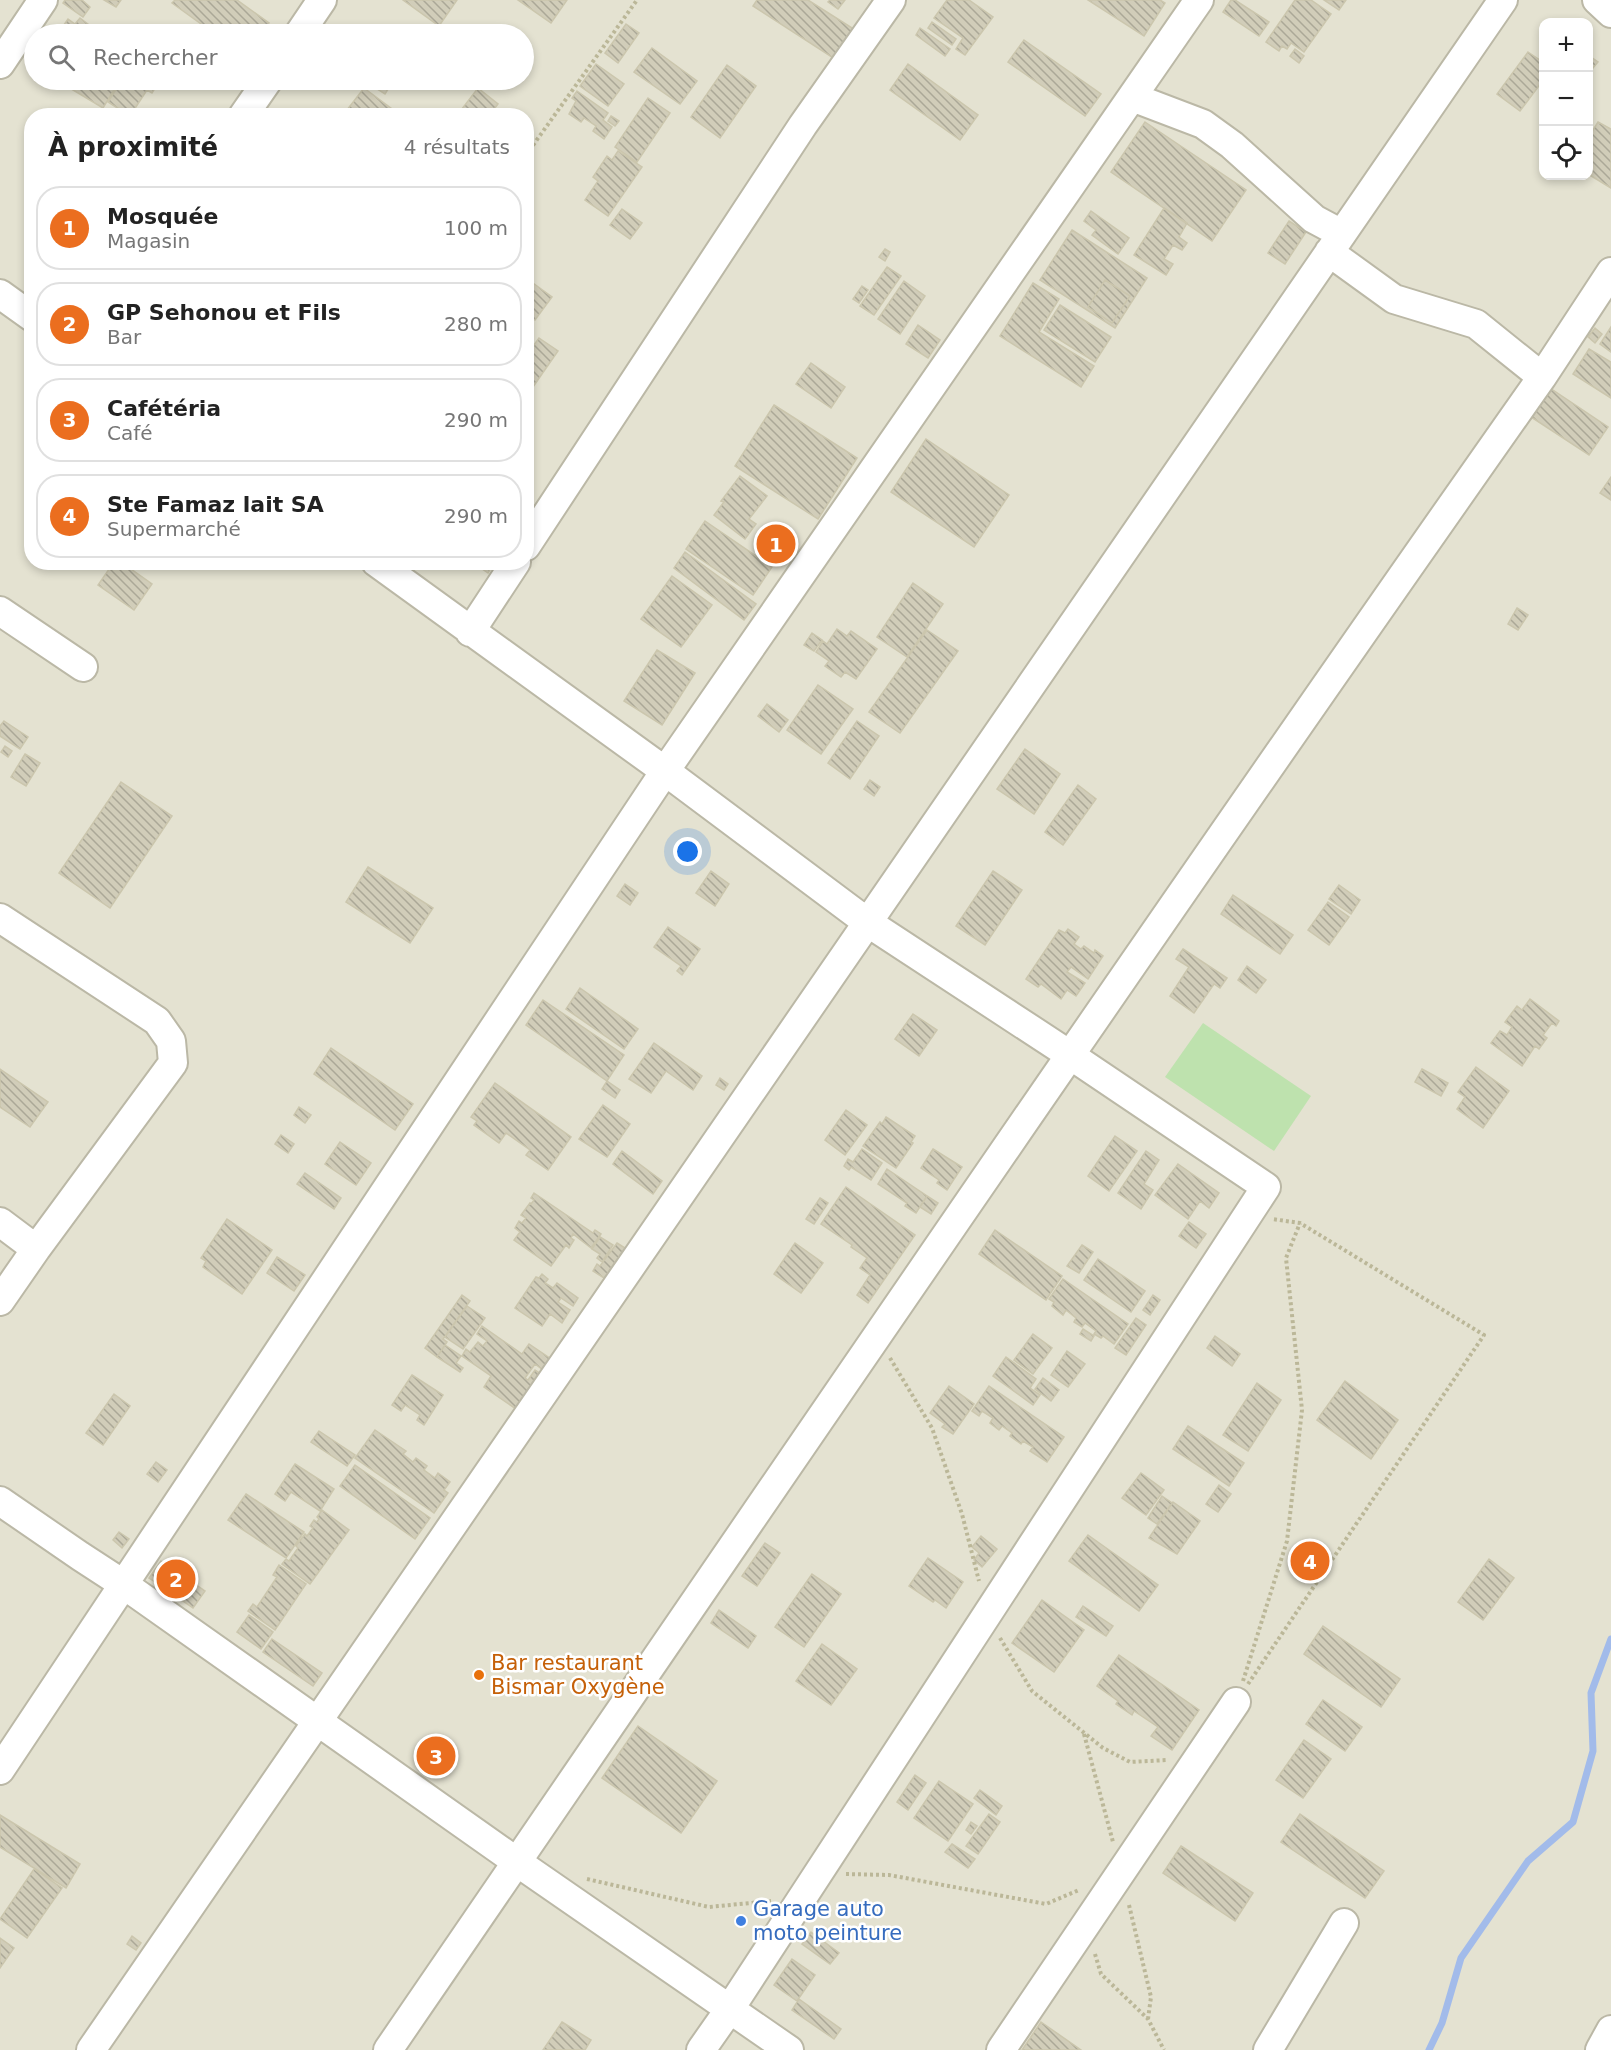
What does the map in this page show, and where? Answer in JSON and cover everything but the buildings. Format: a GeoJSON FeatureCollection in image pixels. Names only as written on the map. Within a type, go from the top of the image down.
{"type":"FeatureCollection","features":[{"type":"Feature","properties":{"kind":"street"},"geometry":{"type":"LineString","coordinates":[[28,24],[44,0]]}},
{"type":"Feature","properties":{"kind":"street"},"geometry":{"type":"LineString","coordinates":[[306,24],[322,0]]}},
{"type":"Feature","properties":{"kind":"street"},"geometry":{"type":"LineString","coordinates":[[534,534],[803,125],[891,0]]}},
{"type":"Feature","properties":{"kind":"street"},"geometry":{"type":"LineString","coordinates":[[0,1770],[665,771],[1199,0]]}},
{"type":"Feature","properties":{"kind":"street"},"geometry":{"type":"LineString","coordinates":[[91,2050],[1503,0]]}},
{"type":"Feature","properties":{"kind":"street"},"geometry":{"type":"LineString","coordinates":[[1597,0],[1611,13]]}},
{"type":"Feature","properties":{"kind":"street"},"geometry":{"type":"LineString","coordinates":[[0,64],[24,29]]}},
{"type":"Feature","properties":{"kind":"street"},"geometry":{"type":"LineString","coordinates":[[249,108],[261,90]]}},
{"type":"Feature","properties":{"kind":"street"},"geometry":{"type":"LineString","coordinates":[[1132,97],[1203,124],[1232,145],[1314,219],[1394,299],[1476,324],[1542,377]]}},
{"type":"Feature","properties":{"kind":"street"},"geometry":{"type":"LineString","coordinates":[[388,2050],[1070,1055],[1266,775],[1324,686],[1542,377],[1611,272]]}},
{"type":"Feature","properties":{"kind":"street"},"geometry":{"type":"LineString","coordinates":[[0,294],[24,311]]}},
{"type":"Feature","properties":{"kind":"street"},"geometry":{"type":"LineString","coordinates":[[387,570],[665,771],[867,922],[1266,1187],[701,2050]]}},
{"type":"Feature","properties":{"kind":"street"},"geometry":{"type":"LineString","coordinates":[[470,632],[511,570]]}},
{"type":"Feature","properties":{"kind":"street"},"geometry":{"type":"LineString","coordinates":[[0,611],[83,667]]}},
{"type":"Feature","properties":{"kind":"street"},"geometry":{"type":"LineString","coordinates":[[0,918],[157,1022],[171,1041],[173,1063],[0,1301]]}},
{"type":"Feature","properties":{"kind":"street"},"geometry":{"type":"LineString","coordinates":[[0,1222],[36,1249]]}},
{"type":"Feature","properties":{"kind":"street"},"geometry":{"type":"LineString","coordinates":[[0,1501],[123,1584],[517,1862],[789,2050]]}},
{"type":"Feature","properties":{"kind":"street"},"geometry":{"type":"LineString","coordinates":[[1001,2050],[1236,1702]]}},
{"type":"Feature","properties":{"kind":"street"},"geometry":{"type":"LineString","coordinates":[[1268,2050],[1344,1923]]}},
{"type":"Feature","properties":{"kind":"street"},"geometry":{"type":"LineString","coordinates":[[1600,2050],[1611,2030]]}},
{"type":"Feature","properties":{"kind":"path"},"geometry":{"type":"LineString","coordinates":[[534,144],[637,0]]}},
{"type":"Feature","properties":{"kind":"path"},"geometry":{"type":"LineString","coordinates":[[1236,1702],[1484,1335],[1300,1224],[1248,1215]]}},
{"type":"Feature","properties":{"kind":"path"},"geometry":{"type":"LineString","coordinates":[[1236,1702],[1287,1541],[1302,1410],[1286,1258],[1300,1224]]}},
{"type":"Feature","properties":{"kind":"path"},"geometry":{"type":"LineString","coordinates":[[1086,1924],[1101,1974],[1148,2019],[1164,2050]]}},
{"type":"Feature","properties":{"kind":"shaded area"},"geometry":{"type":"Polygon","coordinates":[[[0,0],[1611,0],[1611,2050],[0,2050],[0,0]]]}},
{"type":"Feature","properties":{"kind":"green space"},"geometry":{"type":"Polygon","coordinates":[[[1203,1023],[1311,1096],[1274,1151],[1165,1077],[1203,1023]]]}},
{"type":"Feature","properties":{"kind":"waterway"},"geometry":{"type":"LineString","coordinates":[[1429,2050],[1442,2023],[1461,1958],[1528,1861],[1573,1822],[1593,1751],[1591,1693],[1611,1639]]}},
{"type":"Feature","properties":{"kind":"place","name":"Mosquée"},"geometry":{"type":"Point","coordinates":[776,544]}},
{"type":"Feature","properties":{"kind":"place","name":"Ste Famaz lait SA"},"geometry":{"type":"Point","coordinates":[1310,1561]}},
{"type":"Feature","properties":{"kind":"place","name":"GP Sehonou et Fils"},"geometry":{"type":"Point","coordinates":[176,1579]}},
{"type":"Feature","properties":{"kind":"place","name":"Bar restaurant Bismar Oxygène"},"geometry":{"type":"Point","coordinates":[479,1675]}},
{"type":"Feature","properties":{"kind":"place","name":"Cafétéria"},"geometry":{"type":"Point","coordinates":[436,1756]}},
{"type":"Feature","properties":{"kind":"place","name":"Garage auto moto peinture"},"geometry":{"type":"Point","coordinates":[741,1921]}}]}
